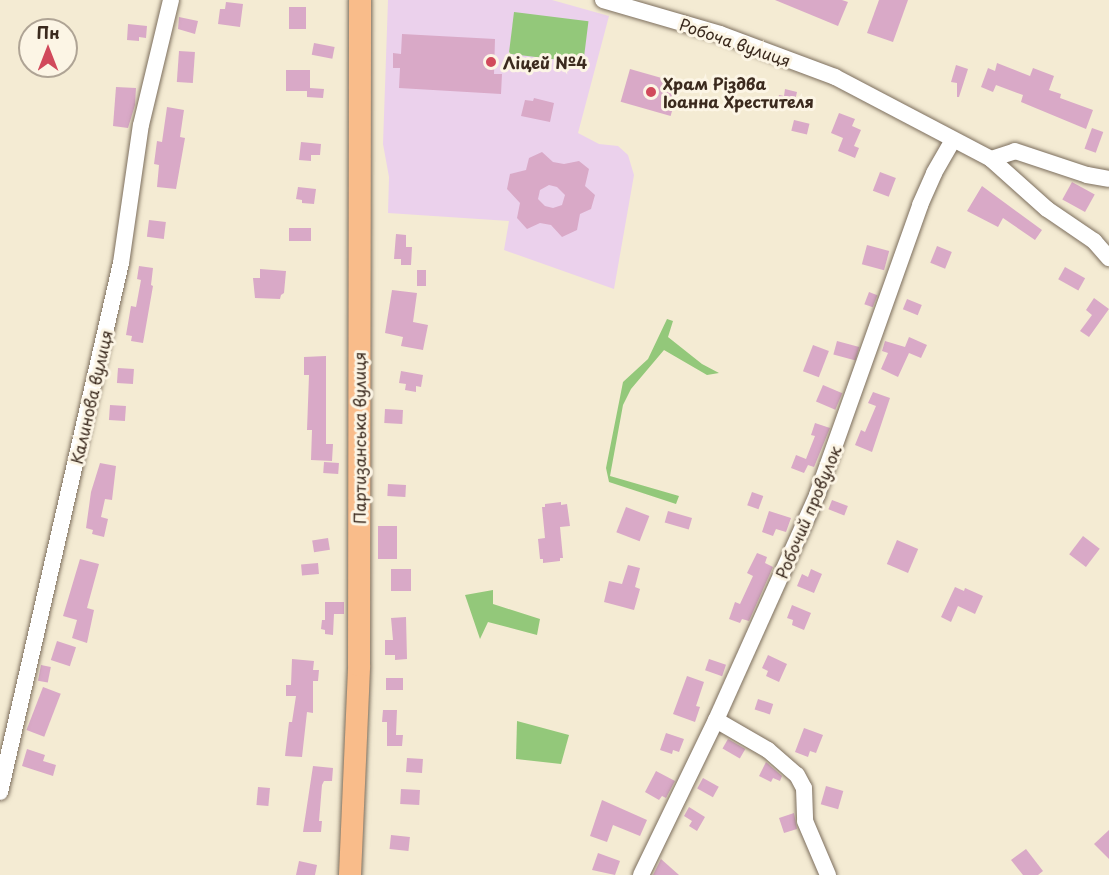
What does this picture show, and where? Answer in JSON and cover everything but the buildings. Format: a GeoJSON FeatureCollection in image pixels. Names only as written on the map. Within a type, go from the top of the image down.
{"type":"FeatureCollection","features":[{"type":"Feature","properties":{"kind":"main road","name":"Партизанська вулиця"},"geometry":{"type":"LineString","coordinates":[[350,875],[359,665],[360,0]]}},
{"type":"Feature","properties":{"kind":"street","name":"Калинова вулиця"},"geometry":{"type":"LineString","coordinates":[[0,792],[121,263],[141,125],[171,0]]}},
{"type":"Feature","properties":{"kind":"street","name":"Робоча вулиця"},"geometry":{"type":"LineString","coordinates":[[603,0],[720,34],[835,77],[991,159],[1047,209],[1094,241],[1109,258]]}},
{"type":"Feature","properties":{"kind":"street","name":"Робочий провулок"},"geometry":{"type":"LineString","coordinates":[[641,875],[716,720],[826,473],[920,205],[934,173],[953,140]]}},
{"type":"Feature","properties":{"kind":"street"},"geometry":{"type":"LineString","coordinates":[[991,159],[1015,151],[1087,175],[1109,179]]}},
{"type":"Feature","properties":{"kind":"street"},"geometry":{"type":"LineString","coordinates":[[716,720],[768,750],[796,775],[804,788],[805,821],[828,875]]}},
{"type":"Feature","properties":{"kind":"shaded area"},"geometry":{"type":"Polygon","coordinates":[[[388,0],[552,0],[609,16],[578,133],[599,144],[618,146],[628,155],[634,175],[614,289],[504,250],[509,221],[388,213],[389,177],[383,144],[388,0]]]}},
{"type":"Feature","properties":{"kind":"green space"},"geometry":{"type":"Polygon","coordinates":[[[514,12],[588,21],[583,63],[509,54],[514,12]]]}},
{"type":"Feature","properties":{"kind":"green space"},"geometry":{"type":"Polygon","coordinates":[[[667,319],[673,321],[668,337],[702,364],[719,373],[707,375],[664,350],[631,389],[623,405],[610,476],[679,496],[676,504],[609,482],[606,468],[623,382],[648,359],[667,319]]]}},
{"type":"Feature","properties":{"kind":"green space"},"geometry":{"type":"Polygon","coordinates":[[[493,590],[493,604],[540,619],[537,635],[488,622],[480,639],[465,595],[493,590]]]}},
{"type":"Feature","properties":{"kind":"green space"},"geometry":{"type":"Polygon","coordinates":[[[517,721],[569,735],[561,764],[516,759],[517,721]]]}},
{"type":"Feature","properties":{"kind":"place","name":"Ліцей №4"},"geometry":{"type":"Point","coordinates":[491,62]}},
{"type":"Feature","properties":{"kind":"place","name":"Храм Різдва Іоанна Хрестителя"},"geometry":{"type":"Point","coordinates":[651,92]}}]}
